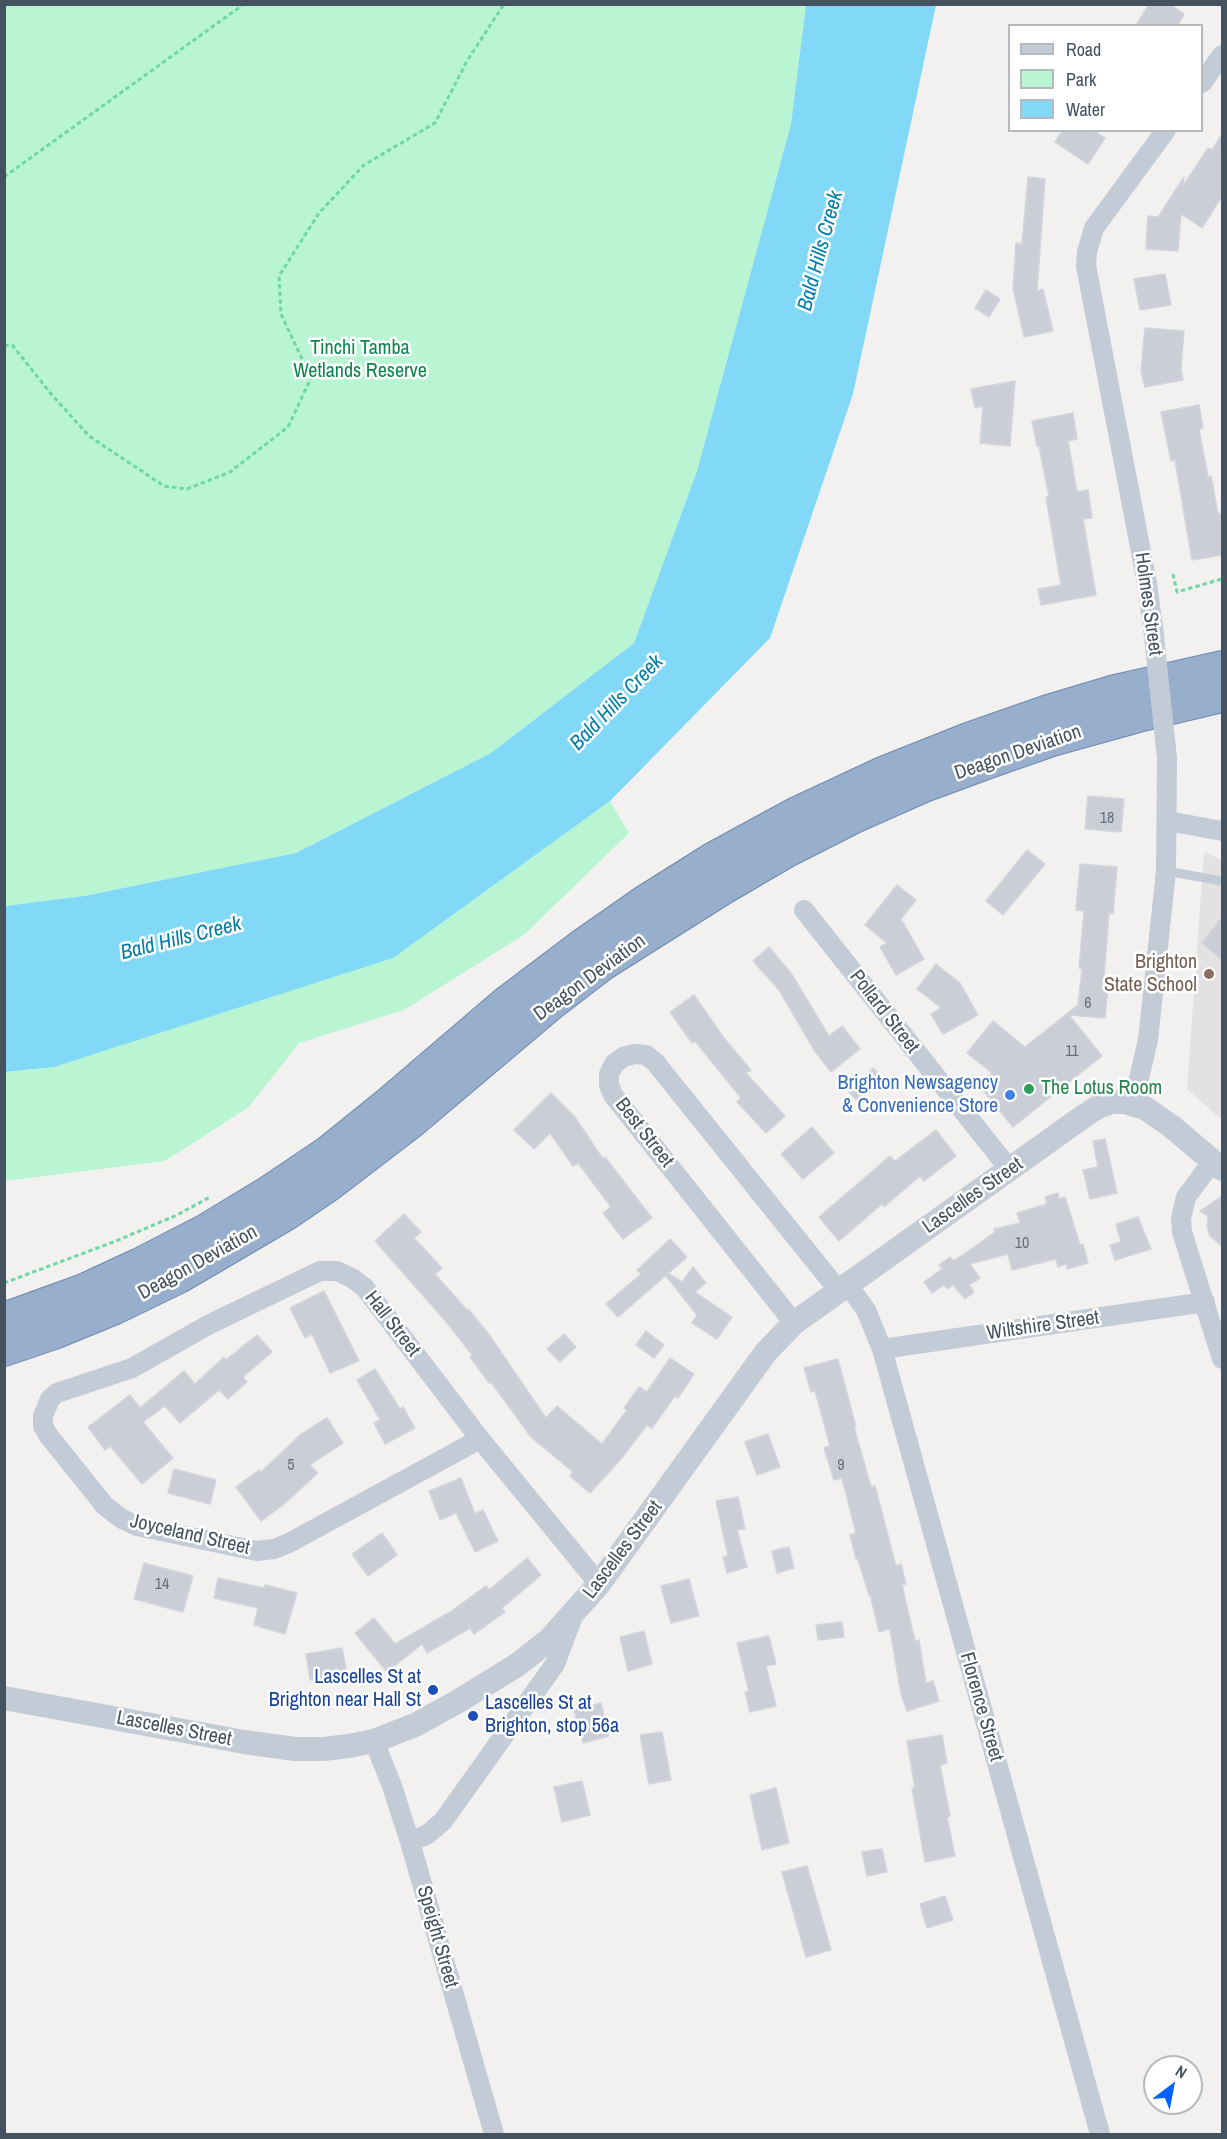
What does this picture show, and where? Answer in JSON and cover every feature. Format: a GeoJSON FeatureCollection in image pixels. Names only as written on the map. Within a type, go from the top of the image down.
{"type":"FeatureCollection","features":[{"type":"Feature","properties":{"kind":"highway","name":"Deagon Deviation"},"geometry":{"type":"LineString","coordinates":[[4,1319],[84,1290],[140,1264],[206,1230],[267,1193],[328,1152],[508,1000],[581,946],[644,902],[754,836],[875,777],[968,739],[1115,691],[1222,666]]}},
{"type":"Feature","properties":{"kind":"highway","name":"Deagon Deviation"},"geometry":{"type":"LineString","coordinates":[[4,1350],[115,1308],[179,1277],[280,1218],[329,1185],[410,1123],[526,1025],[603,964],[787,851],[852,818],[924,786],[989,762],[1055,739],[1127,718],[1222,696]]}},
{"type":"Feature","properties":{"kind":"street"},"geometry":{"type":"LineString","coordinates":[[1203,82],[1222,55]]}},
{"type":"Feature","properties":{"kind":"street","name":"Holmes Street"},"geometry":{"type":"LineString","coordinates":[[1133,1104],[1148,1040],[1166,871],[1167,758],[1147,583],[1086,266],[1087,252],[1094,228],[1165,132]]}},
{"type":"Feature","properties":{"kind":"street"},"geometry":{"type":"LineString","coordinates":[[1168,821],[1222,831]]}},
{"type":"Feature","properties":{"kind":"street","name":"Pollard Street"},"geometry":{"type":"LineString","coordinates":[[804,910],[1010,1170]]}},
{"type":"Feature","properties":{"kind":"street","name":"Best Street"},"geometry":{"type":"LineString","coordinates":[[794,1323],[613,1095],[609,1085],[609,1074],[614,1064],[635,1054],[646,1055],[655,1062],[843,1288]]}},
{"type":"Feature","properties":{"kind":"street","name":"Lascelles Street"},"geometry":{"type":"LineString","coordinates":[[4,1698],[244,1742],[295,1749],[324,1749],[374,1741],[415,1725],[517,1665],[549,1640],[599,1584],[766,1352],[794,1323],[1098,1107],[1112,1102],[1133,1104]]}},
{"type":"Feature","properties":{"kind":"street"},"geometry":{"type":"LineString","coordinates":[[1133,1104],[1156,1115],[1218,1165],[1186,1197],[1181,1219],[1182,1232],[1222,1359]]}},
{"type":"Feature","properties":{"kind":"street","name":"Hall Street"},"geometry":{"type":"LineString","coordinates":[[45,1407],[57,1394],[132,1368],[210,1324],[298,1280],[320,1271],[337,1271],[352,1278],[365,1288],[480,1439],[599,1584]]}},
{"type":"Feature","properties":{"kind":"street","name":"Florence Street"},"geometry":{"type":"LineString","coordinates":[[843,1288],[866,1310],[882,1349],[1100,2134]]}},
{"type":"Feature","properties":{"kind":"street","name":"Wiltshire Street"},"geometry":{"type":"LineString","coordinates":[[882,1349],[1205,1302]]}},
{"type":"Feature","properties":{"kind":"street","name":"Joyceland Street"},"geometry":{"type":"LineString","coordinates":[[45,1407],[43,1426],[48,1435],[105,1506],[122,1519],[137,1526],[257,1551],[274,1549],[289,1543],[480,1439]]}},
{"type":"Feature","properties":{"kind":"street"},"geometry":{"type":"LineString","coordinates":[[410,1842],[437,1828],[555,1664],[575,1611]]}},
{"type":"Feature","properties":{"kind":"street","name":"Speight Street"},"geometry":{"type":"LineString","coordinates":[[374,1741],[392,1786],[410,1842],[494,2134]]}},
{"type":"Feature","properties":{"kind":"lane"},"geometry":{"type":"LineString","coordinates":[[1166,871],[1222,881]]}},
{"type":"Feature","properties":{"kind":"path"},"geometry":{"type":"LineString","coordinates":[[4,177],[244,4]]}},
{"type":"Feature","properties":{"kind":"path"},"geometry":{"type":"LineString","coordinates":[[4,345],[13,346],[52,395],[89,436],[164,486],[187,489],[230,472],[288,427],[311,378],[281,314],[279,276],[319,213],[364,165],[435,123],[467,61],[504,4]]}},
{"type":"Feature","properties":{"kind":"path"},"geometry":{"type":"LineString","coordinates":[[1173,574],[1177,592]]}},
{"type":"Feature","properties":{"kind":"path"},"geometry":{"type":"LineString","coordinates":[[1170,595],[1222,579]]}},
{"type":"Feature","properties":{"kind":"shaded area","name":"Brighton State School"},"geometry":{"type":"Polygon","coordinates":[[[1204,852],[1222,860],[1222,1120],[1187,1089],[1204,852]]]}},
{"type":"Feature","properties":{"kind":"green space","name":"Tinchi Tamba Wetlands Reserve"},"geometry":{"type":"Polygon","coordinates":[[[4,5],[806,5],[791,124],[697,471],[634,643],[491,753],[296,853],[84,896],[5,906],[4,5]]]}},
{"type":"Feature","properties":{"kind":"green space"},"geometry":{"type":"Polygon","coordinates":[[[610,801],[629,833],[525,934],[404,1010],[299,1043],[249,1107],[165,1161],[5,1181],[4,1072],[54,1067],[392,958],[610,801]]]}},
{"type":"Feature","properties":{"kind":"water","name":"Bald Hills Creek"},"geometry":{"type":"Polygon","coordinates":[[[806,5],[936,5],[853,394],[770,638],[610,801],[393,958],[54,1067],[5,1072],[5,906],[84,896],[296,853],[491,753],[634,643],[697,471],[791,124],[806,5]]]}},
{"type":"Feature","properties":{"kind":"building"},"geometry":{"type":"Polygon","coordinates":[[[1149,4],[1169,4],[1184,14],[1178,24],[1137,24],[1149,4]]]}},
{"type":"Feature","properties":{"kind":"building"},"geometry":{"type":"Polygon","coordinates":[[[1062,132],[1096,132],[1105,138],[1088,164],[1055,142],[1062,132]]]}},
{"type":"Feature","properties":{"kind":"building"},"geometry":{"type":"Polygon","coordinates":[[[1222,134],[1222,196],[1202,228],[1181,214],[1178,251],[1146,249],[1148,216],[1158,217],[1184,177],[1183,186],[1208,148],[1212,150],[1222,134]]]}},
{"type":"Feature","properties":{"kind":"building"},"geometry":{"type":"Polygon","coordinates":[[[1028,177],[1045,179],[1037,291],[1043,289],[1053,331],[1024,337],[1013,288],[1016,243],[1022,244],[1028,177]]]}},
{"type":"Feature","properties":{"kind":"building"},"geometry":{"type":"Polygon","coordinates":[[[1165,274],[1171,305],[1140,310],[1134,279],[1165,274]]]}},
{"type":"Feature","properties":{"kind":"building"},"geometry":{"type":"Polygon","coordinates":[[[986,290],[1000,299],[989,317],[975,308],[986,290]]]}},
{"type":"Feature","properties":{"kind":"building"},"geometry":{"type":"Polygon","coordinates":[[[1145,328],[1184,331],[1181,368],[1183,380],[1145,387],[1141,371],[1145,328]]]}},
{"type":"Feature","properties":{"kind":"building"},"geometry":{"type":"Polygon","coordinates":[[[1015,381],[1010,446],[980,443],[983,406],[975,408],[971,389],[1015,381]]]}},
{"type":"Feature","properties":{"kind":"building"},"geometry":{"type":"Polygon","coordinates":[[[1199,405],[1203,428],[1199,429],[1208,477],[1211,476],[1218,514],[1222,513],[1222,555],[1192,560],[1175,460],[1171,461],[1161,412],[1199,405]]]}},
{"type":"Feature","properties":{"kind":"building"},"geometry":{"type":"Polygon","coordinates":[[[1073,413],[1077,439],[1068,441],[1077,492],[1088,490],[1092,518],[1083,519],[1096,595],[1041,605],[1038,589],[1061,585],[1046,497],[1049,497],[1032,421],[1073,413]]]}},
{"type":"Feature","properties":{"kind":"building"},"geometry":{"type":"Polygon","coordinates":[[[1088,796],[1124,799],[1121,832],[1085,829],[1088,796]]]}},
{"type":"Feature","properties":{"kind":"building"},"geometry":{"type":"Polygon","coordinates":[[[1027,850],[1045,864],[1003,915],[986,901],[1027,850]]]}},
{"type":"Feature","properties":{"kind":"building"},"geometry":{"type":"Polygon","coordinates":[[[1080,864],[1117,867],[1113,914],[1109,913],[1104,977],[1109,978],[1105,1018],[1069,1015],[1102,1056],[1013,1127],[978,1084],[992,1073],[967,1053],[993,1021],[1025,1047],[1078,1005],[1084,911],[1076,910],[1080,864]]]}},
{"type":"Feature","properties":{"kind":"building"},"geometry":{"type":"Polygon","coordinates":[[[897,885],[916,900],[901,919],[924,959],[896,975],[880,947],[887,943],[865,925],[897,885]]]}},
{"type":"Feature","properties":{"kind":"building"},"geometry":{"type":"Polygon","coordinates":[[[1222,917],[1222,960],[1202,943],[1222,917]]]}},
{"type":"Feature","properties":{"kind":"building"},"geometry":{"type":"Polygon","coordinates":[[[769,947],[791,973],[829,1036],[842,1026],[860,1049],[831,1072],[814,1050],[779,990],[753,961],[769,947]]]}},
{"type":"Feature","properties":{"kind":"building"},"geometry":{"type":"Polygon","coordinates":[[[936,964],[960,983],[978,1015],[943,1034],[931,1014],[941,1008],[917,989],[936,964]]]}},
{"type":"Feature","properties":{"kind":"building"},"geometry":{"type":"Polygon","coordinates":[[[694,995],[724,1038],[751,1070],[746,1073],[785,1116],[766,1133],[737,1102],[741,1098],[695,1041],[692,1043],[670,1012],[694,995]]]}},
{"type":"Feature","properties":{"kind":"building"},"geometry":{"type":"Polygon","coordinates":[[[873,1068],[884,1079],[858,1102],[848,1091],[873,1068]]]}},
{"type":"Feature","properties":{"kind":"building"},"geometry":{"type":"Polygon","coordinates":[[[551,1093],[575,1117],[603,1159],[605,1157],[652,1218],[623,1239],[603,1213],[611,1207],[578,1163],[573,1166],[550,1133],[534,1149],[514,1130],[551,1093]]]}},
{"type":"Feature","properties":{"kind":"building"},"geometry":{"type":"Polygon","coordinates":[[[812,1127],[834,1153],[803,1179],[781,1154],[812,1127]]]}},
{"type":"Feature","properties":{"kind":"building"},"geometry":{"type":"Polygon","coordinates":[[[936,1130],[956,1156],[924,1181],[920,1176],[884,1207],[882,1204],[839,1241],[819,1217],[890,1156],[895,1161],[936,1130]]]}},
{"type":"Feature","properties":{"kind":"building"},"geometry":{"type":"Polygon","coordinates":[[[1105,1139],[1117,1193],[1090,1199],[1083,1170],[1098,1167],[1093,1141],[1105,1139]]]}},
{"type":"Feature","properties":{"kind":"building"},"geometry":{"type":"Polygon","coordinates":[[[1058,1193],[1059,1199],[1065,1197],[1088,1263],[1067,1269],[1066,1264],[1058,1267],[1056,1259],[1012,1270],[1008,1254],[970,1264],[980,1278],[969,1285],[974,1292],[965,1299],[953,1285],[948,1289],[944,1285],[932,1293],[924,1282],[942,1269],[939,1265],[950,1257],[953,1261],[963,1255],[995,1232],[994,1229],[1020,1223],[1017,1213],[1047,1204],[1045,1197],[1058,1193]]]}},
{"type":"Feature","properties":{"kind":"building"},"geometry":{"type":"Polygon","coordinates":[[[1222,1196],[1222,1246],[1210,1236],[1207,1227],[1208,1216],[1200,1211],[1222,1196]]]}},
{"type":"Feature","properties":{"kind":"building"},"geometry":{"type":"Polygon","coordinates":[[[404,1214],[421,1232],[414,1238],[442,1268],[435,1274],[488,1333],[546,1418],[557,1406],[602,1444],[627,1410],[624,1408],[639,1387],[647,1392],[670,1358],[694,1374],[678,1398],[675,1396],[652,1428],[647,1425],[621,1459],[590,1493],[570,1476],[573,1472],[531,1437],[491,1382],[489,1383],[470,1357],[472,1355],[448,1324],[375,1241],[404,1214]]]}},
{"type":"Feature","properties":{"kind":"building"},"geometry":{"type":"Polygon","coordinates":[[[1138,1217],[1151,1249],[1115,1260],[1110,1245],[1121,1242],[1116,1224],[1138,1217]]]}},
{"type":"Feature","properties":{"kind":"building"},"geometry":{"type":"Polygon","coordinates":[[[670,1239],[686,1258],[618,1317],[606,1304],[641,1274],[637,1270],[670,1239]]]}},
{"type":"Feature","properties":{"kind":"building"},"geometry":{"type":"Polygon","coordinates":[[[693,1267],[706,1283],[695,1292],[732,1317],[717,1339],[692,1323],[697,1315],[666,1276],[669,1274],[682,1282],[693,1267]]]}},
{"type":"Feature","properties":{"kind":"building"},"geometry":{"type":"Polygon","coordinates":[[[324,1291],[359,1361],[330,1373],[312,1334],[305,1338],[290,1308],[324,1291]]]}},
{"type":"Feature","properties":{"kind":"building"},"geometry":{"type":"Polygon","coordinates":[[[646,1331],[664,1345],[654,1358],[636,1345],[646,1331]]]}},
{"type":"Feature","properties":{"kind":"building"},"geometry":{"type":"Polygon","coordinates":[[[564,1334],[576,1347],[560,1362],[547,1349],[564,1334]]]}},
{"type":"Feature","properties":{"kind":"building"},"geometry":{"type":"Polygon","coordinates":[[[257,1335],[272,1352],[243,1377],[247,1382],[228,1399],[219,1390],[180,1423],[165,1406],[143,1422],[173,1458],[142,1484],[110,1446],[105,1450],[88,1427],[130,1395],[140,1408],[184,1371],[195,1384],[224,1357],[226,1360],[257,1335]]]}},
{"type":"Feature","properties":{"kind":"building"},"geometry":{"type":"Polygon","coordinates":[[[838,1359],[871,1487],[875,1486],[896,1566],[901,1564],[906,1584],[902,1585],[915,1641],[919,1640],[926,1683],[933,1681],[939,1701],[907,1711],[901,1694],[890,1629],[879,1632],[870,1594],[858,1559],[856,1559],[850,1535],[856,1533],[842,1478],[834,1480],[824,1448],[830,1446],[815,1391],[811,1392],[804,1368],[838,1359]]]}},
{"type":"Feature","properties":{"kind":"building"},"geometry":{"type":"Polygon","coordinates":[[[375,1369],[400,1409],[403,1407],[415,1428],[385,1444],[374,1423],[380,1420],[357,1380],[375,1369]]]}},
{"type":"Feature","properties":{"kind":"building"},"geometry":{"type":"Polygon","coordinates":[[[327,1418],[343,1443],[310,1465],[318,1473],[283,1505],[261,1521],[236,1487],[259,1470],[261,1472],[300,1435],[327,1418]]]}},
{"type":"Feature","properties":{"kind":"building"},"geometry":{"type":"Polygon","coordinates":[[[768,1434],[780,1467],[757,1475],[745,1442],[768,1434]]]}},
{"type":"Feature","properties":{"kind":"building"},"geometry":{"type":"Polygon","coordinates":[[[174,1469],[216,1480],[210,1504],[168,1493],[174,1469]]]}},
{"type":"Feature","properties":{"kind":"building"},"geometry":{"type":"Polygon","coordinates":[[[461,1478],[475,1514],[483,1510],[498,1541],[475,1552],[456,1513],[440,1520],[429,1491],[461,1478]]]}},
{"type":"Feature","properties":{"kind":"building"},"geometry":{"type":"Polygon","coordinates":[[[738,1497],[745,1529],[737,1530],[747,1567],[727,1573],[723,1557],[728,1556],[716,1501],[738,1497]]]}},
{"type":"Feature","properties":{"kind":"building"},"geometry":{"type":"Polygon","coordinates":[[[382,1533],[397,1555],[368,1576],[352,1554],[382,1533]]]}},
{"type":"Feature","properties":{"kind":"building"},"geometry":{"type":"Polygon","coordinates":[[[789,1547],[794,1568],[777,1573],[772,1551],[789,1547]]]}},
{"type":"Feature","properties":{"kind":"building"},"geometry":{"type":"Polygon","coordinates":[[[527,1558],[541,1575],[502,1608],[505,1612],[474,1634],[470,1628],[427,1653],[422,1644],[387,1672],[355,1633],[374,1618],[395,1644],[450,1612],[486,1586],[489,1590],[527,1558]]]}},
{"type":"Feature","properties":{"kind":"building"},"geometry":{"type":"Polygon","coordinates":[[[144,1563],[193,1576],[183,1612],[134,1599],[144,1563]]]}},
{"type":"Feature","properties":{"kind":"building"},"geometry":{"type":"Polygon","coordinates":[[[218,1578],[264,1588],[265,1585],[297,1593],[285,1634],[254,1625],[258,1608],[214,1598],[218,1578]]]}},
{"type":"Feature","properties":{"kind":"building"},"geometry":{"type":"Polygon","coordinates":[[[689,1579],[699,1616],[671,1623],[661,1586],[689,1579]]]}},
{"type":"Feature","properties":{"kind":"building"},"geometry":{"type":"Polygon","coordinates":[[[842,1622],[844,1637],[818,1640],[816,1625],[842,1622]]]}},
{"type":"Feature","properties":{"kind":"building"},"geometry":{"type":"Polygon","coordinates":[[[644,1631],[652,1664],[628,1671],[620,1637],[644,1631]]]}},
{"type":"Feature","properties":{"kind":"building"},"geometry":{"type":"Polygon","coordinates":[[[769,1636],[776,1664],[766,1666],[776,1706],[750,1712],[745,1692],[749,1692],[737,1643],[769,1636]]]}},
{"type":"Feature","properties":{"kind":"building"},"geometry":{"type":"Polygon","coordinates":[[[342,1648],[347,1674],[310,1680],[306,1654],[342,1648]]]}},
{"type":"Feature","properties":{"kind":"building"},"geometry":{"type":"Polygon","coordinates":[[[601,1703],[609,1736],[583,1743],[574,1710],[601,1703]]]}},
{"type":"Feature","properties":{"kind":"building"},"geometry":{"type":"Polygon","coordinates":[[[662,1732],[671,1780],[649,1784],[640,1735],[662,1732]]]}},
{"type":"Feature","properties":{"kind":"building"},"geometry":{"type":"Polygon","coordinates":[[[942,1735],[947,1763],[940,1765],[955,1856],[925,1862],[912,1788],[915,1788],[907,1741],[942,1735]]]}},
{"type":"Feature","properties":{"kind":"building"},"geometry":{"type":"Polygon","coordinates":[[[582,1781],[590,1815],[562,1822],[554,1787],[582,1781]]]}},
{"type":"Feature","properties":{"kind":"building"},"geometry":{"type":"Polygon","coordinates":[[[776,1788],[789,1843],[762,1850],[750,1795],[776,1788]]]}},
{"type":"Feature","properties":{"kind":"building"},"geometry":{"type":"Polygon","coordinates":[[[882,1849],[887,1872],[867,1876],[862,1852],[882,1849]]]}},
{"type":"Feature","properties":{"kind":"building"},"geometry":{"type":"Polygon","coordinates":[[[807,1866],[831,1950],[806,1957],[782,1872],[807,1866]]]}},
{"type":"Feature","properties":{"kind":"building"},"geometry":{"type":"Polygon","coordinates":[[[945,1896],[953,1920],[927,1928],[920,1904],[945,1896]]]}},
{"type":"Feature","properties":{"kind":"place","name":"Brighton State School"},"geometry":{"type":"Point","coordinates":[1209,974]}},
{"type":"Feature","properties":{"kind":"place","name":"The Lotus Room"},"geometry":{"type":"Point","coordinates":[1029,1089]}},
{"type":"Feature","properties":{"kind":"place","name":"Brighton Newsagency & Convenience Store"},"geometry":{"type":"Point","coordinates":[1010,1095]}},
{"type":"Feature","properties":{"kind":"place","name":"Lascelles St at Brighton near Hall St"},"geometry":{"type":"Point","coordinates":[433,1690]}},
{"type":"Feature","properties":{"kind":"place","name":"Lascelles St at Brighton, stop 56a"},"geometry":{"type":"Point","coordinates":[473,1716]}}]}
